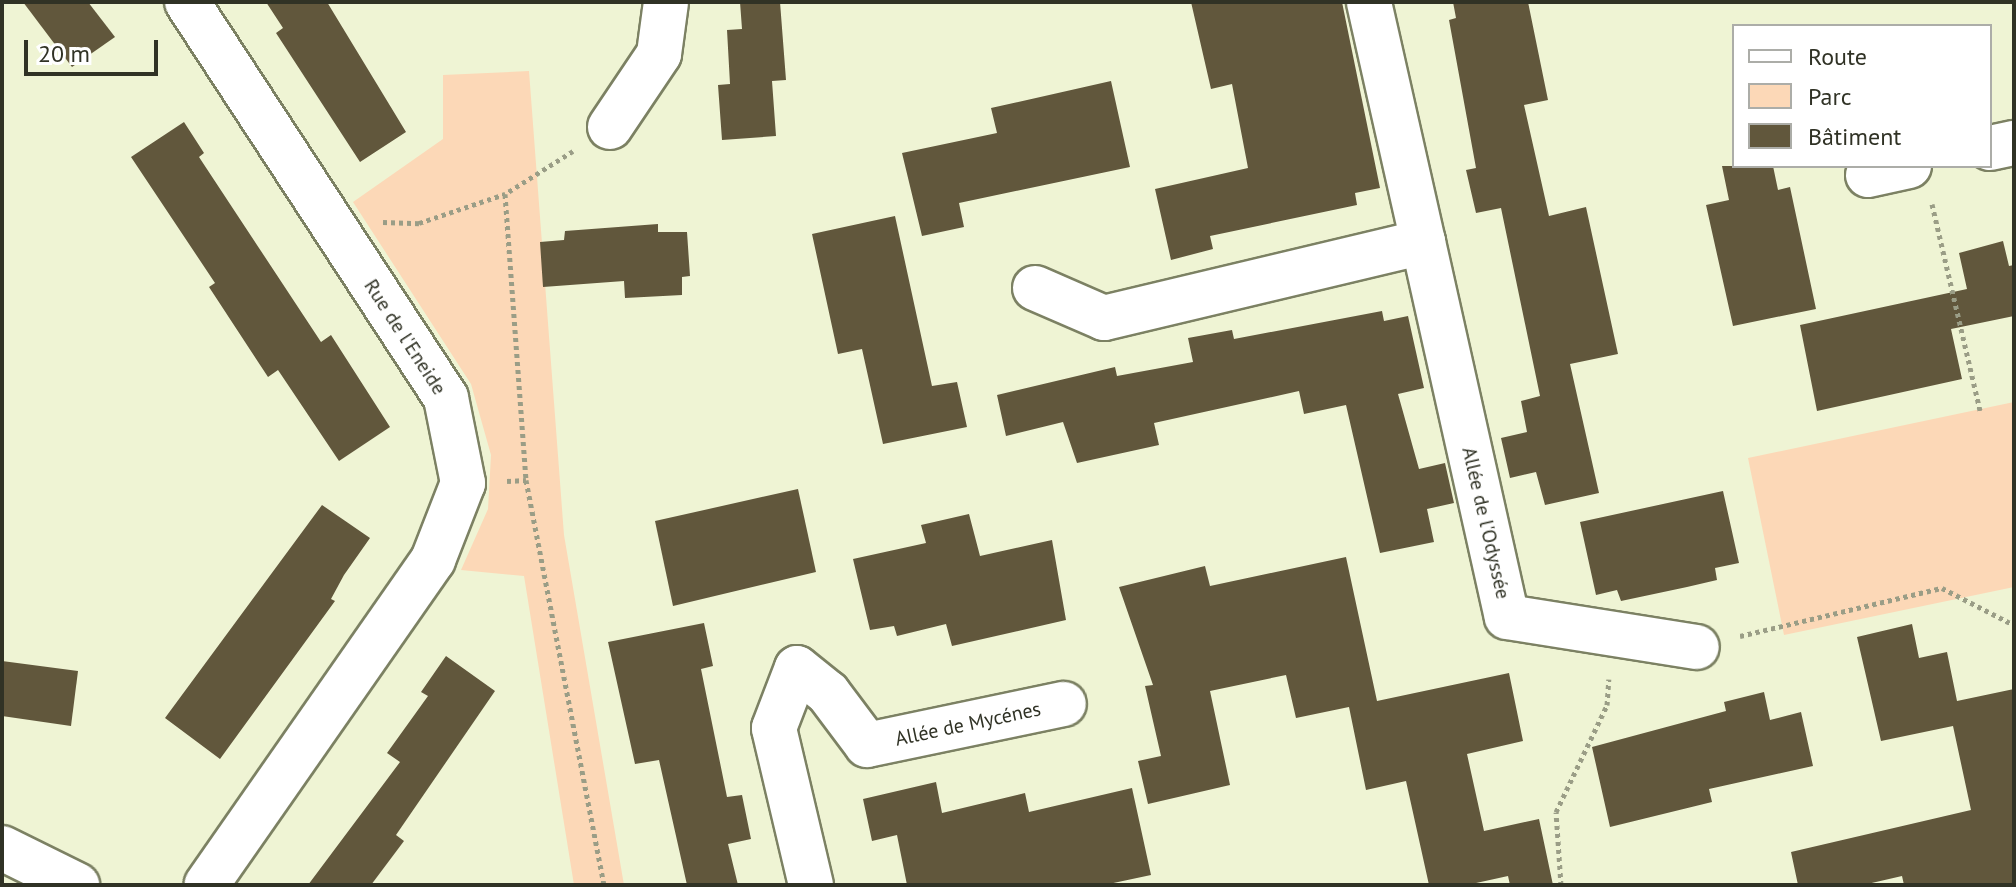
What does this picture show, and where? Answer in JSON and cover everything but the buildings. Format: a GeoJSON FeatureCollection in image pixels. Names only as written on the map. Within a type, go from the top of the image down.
{"type":"FeatureCollection","features":[{"type":"Feature","properties":{"kind":"street","name":"Rue de l'Eneide"},"geometry":{"type":"LineString","coordinates":[[187,2],[446,398],[463,483],[433,560],[206,885]]}},
{"type":"Feature","properties":{"kind":"street"},"geometry":{"type":"LineString","coordinates":[[610,127],[659,54],[666,2]]}},
{"type":"Feature","properties":{"kind":"street","name":"Allée de l'Odyssée"},"geometry":{"type":"LineString","coordinates":[[1369,2],[1507,617],[1613,630],[1697,647]]}},
{"type":"Feature","properties":{"kind":"street"},"geometry":{"type":"LineString","coordinates":[[1992,148],[2014,143]]}},
{"type":"Feature","properties":{"kind":"street"},"geometry":{"type":"LineString","coordinates":[[1035,288],[1104,318],[1423,242]]}},
{"type":"Feature","properties":{"kind":"street","name":"Allée de Mycénes"},"geometry":{"type":"LineString","coordinates":[[811,885],[774,728],[797,668],[828,693],[867,745],[1064,704]]}},
{"type":"Feature","properties":{"kind":"street"},"geometry":{"type":"LineString","coordinates":[[2,848],[77,885]]}},
{"type":"Feature","properties":{"kind":"path"},"geometry":{"type":"LineString","coordinates":[[331,222],[419,223],[505,194],[610,127]]}},
{"type":"Feature","properties":{"kind":"path"},"geometry":{"type":"LineString","coordinates":[[1902,179],[1980,410]]}},
{"type":"Feature","properties":{"kind":"path"},"geometry":{"type":"LineString","coordinates":[[505,194],[526,480],[604,885]]}},
{"type":"Feature","properties":{"kind":"path"},"geometry":{"type":"LineString","coordinates":[[1697,647],[1942,588],[2014,625]]}},
{"type":"Feature","properties":{"kind":"path"},"geometry":{"type":"LineString","coordinates":[[1561,885],[1556,812],[1607,705],[1613,630]]}},
{"type":"Feature","properties":{"kind":"green space"},"geometry":{"type":"Polygon","coordinates":[[[529,71],[564,535],[624,885],[574,885],[524,576],[461,570],[488,509],[491,455],[471,384],[353,202],[443,139],[443,75],[529,71]]]}},
{"type":"Feature","properties":{"kind":"green space"},"geometry":{"type":"Polygon","coordinates":[[[2014,402],[2014,587],[1784,635],[1748,458],[2014,402]]]}}]}
